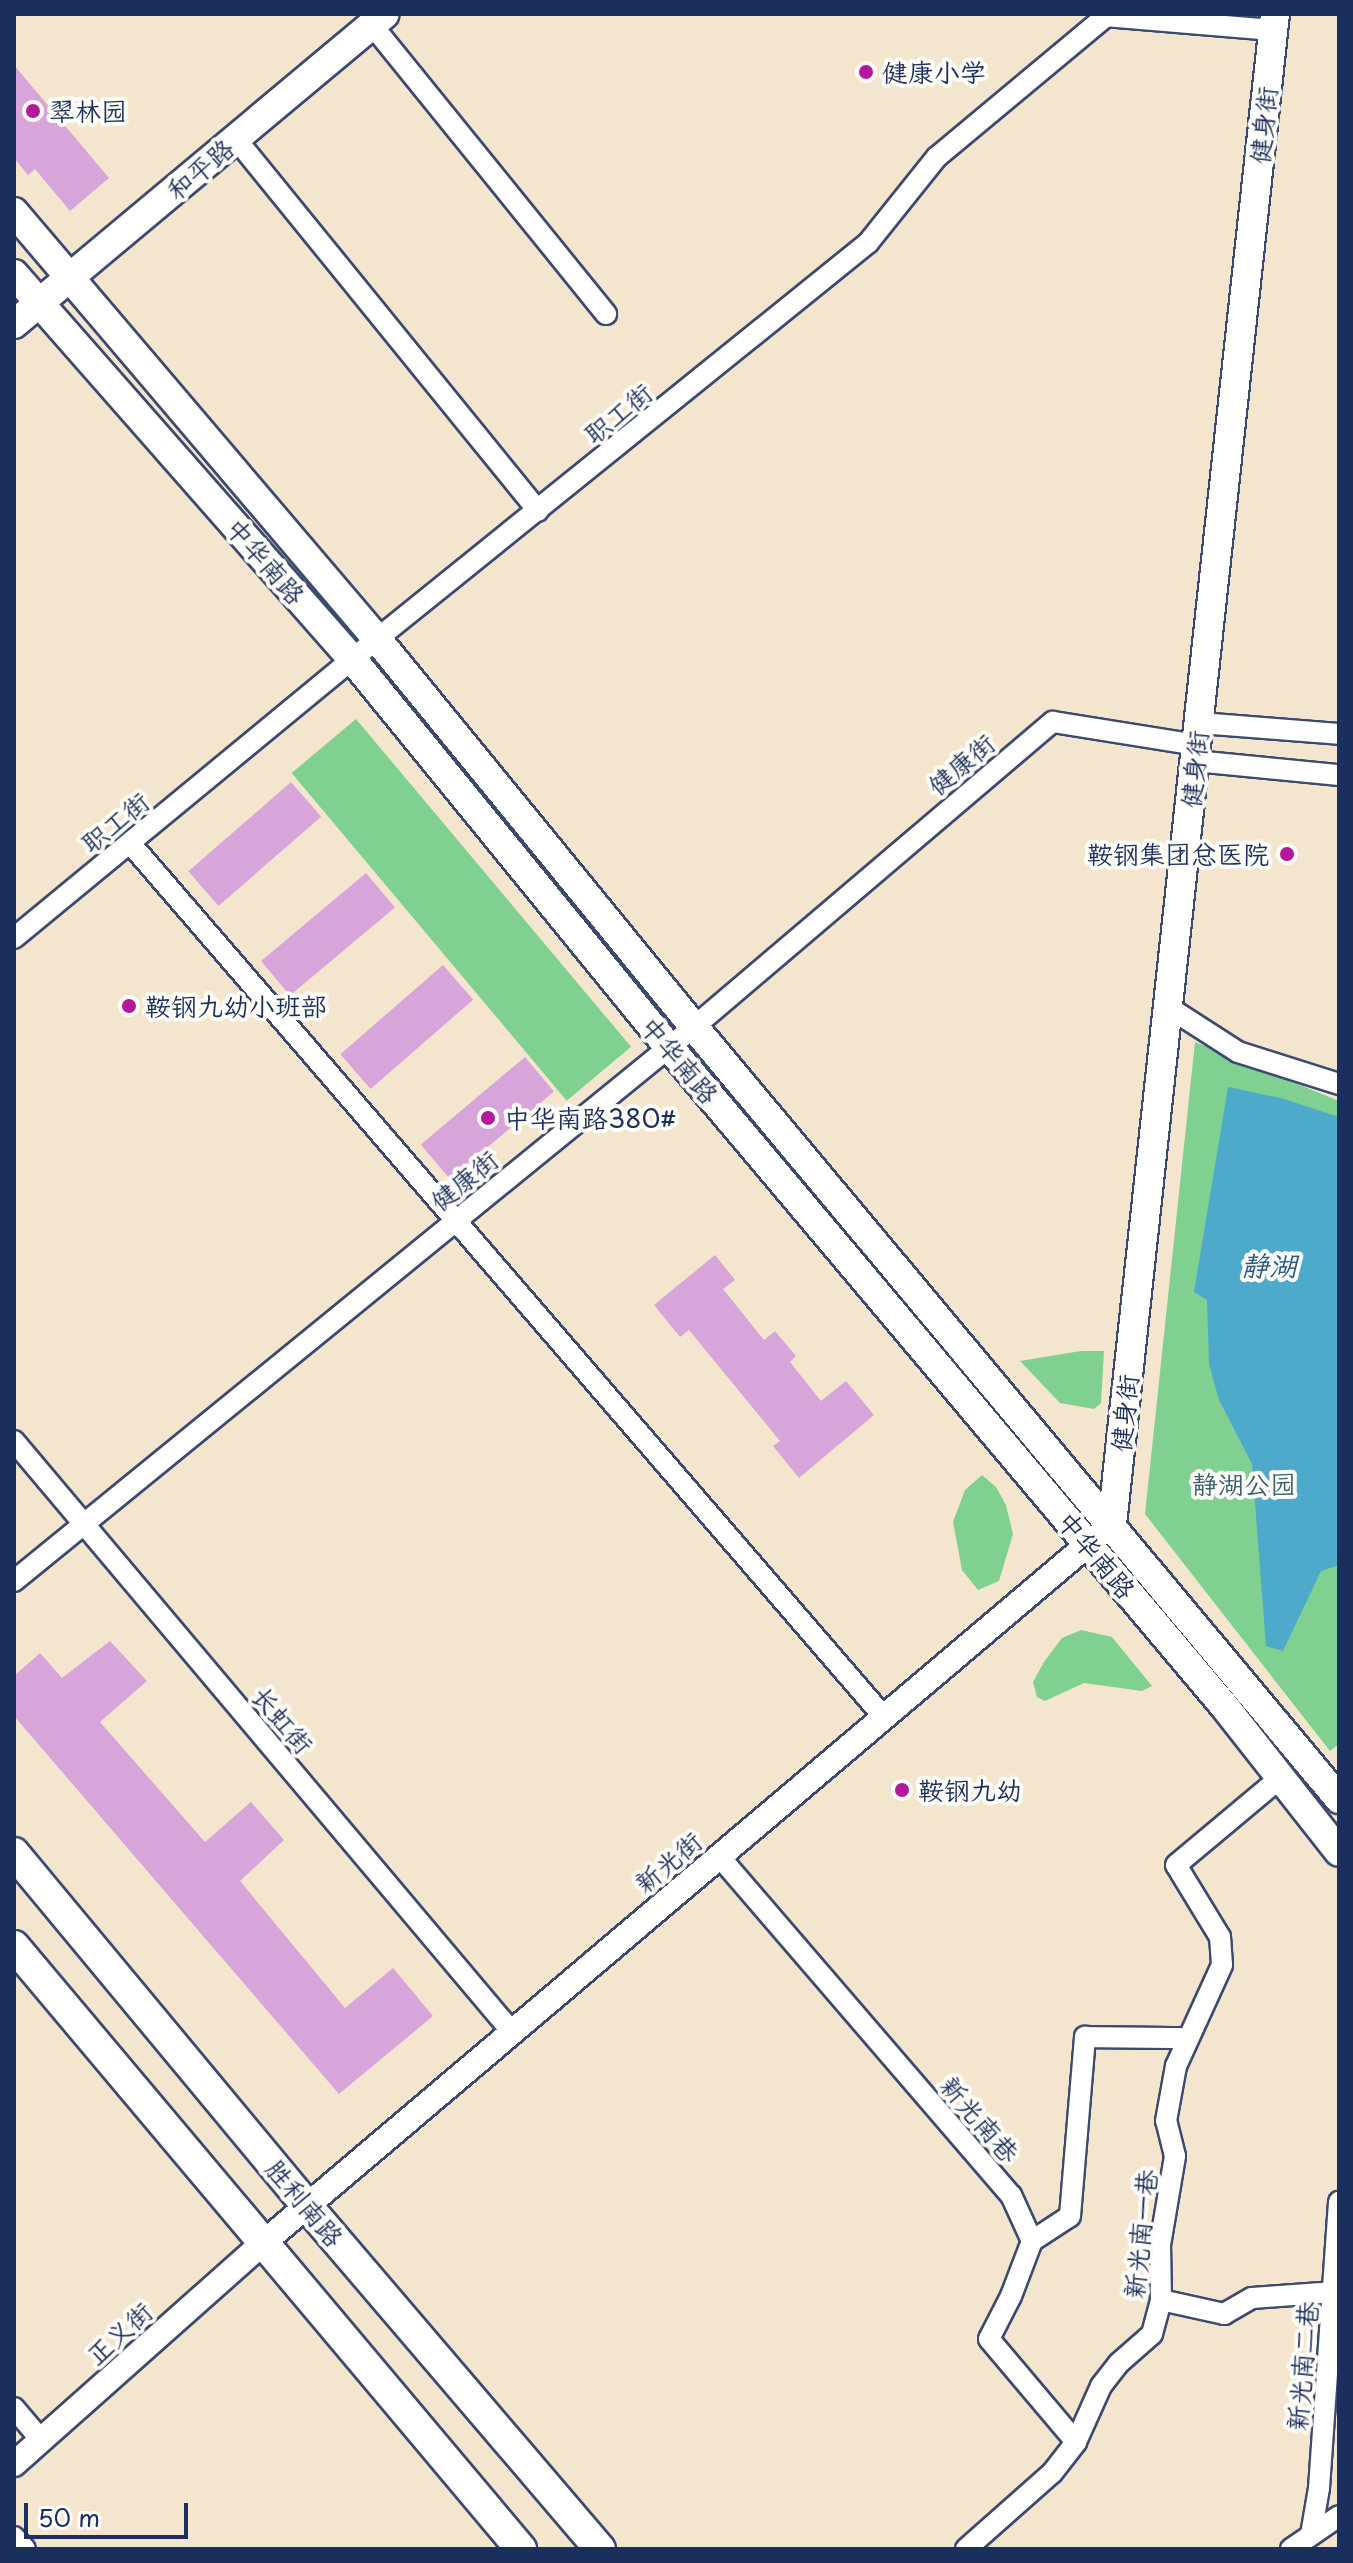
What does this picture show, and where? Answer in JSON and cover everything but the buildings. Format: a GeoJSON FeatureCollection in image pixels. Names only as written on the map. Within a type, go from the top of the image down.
{"type":"FeatureCollection","features":[{"type":"Feature","properties":{"kind":"main road","name":"和平路"},"geometry":{"type":"LineString","coordinates":[[14,324],[378,20]]}},
{"type":"Feature","properties":{"kind":"main road","name":"健身街"},"geometry":{"type":"LineString","coordinates":[[1112,1524],[1274,22]]}},
{"type":"Feature","properties":{"kind":"main road","name":"中华南路"},"geometry":{"type":"LineString","coordinates":[[14,212],[377,639],[694,1027],[1339,1799]]}},
{"type":"Feature","properties":{"kind":"main road","name":"中华南路"},"geometry":{"type":"LineString","coordinates":[[14,274],[353,660],[669,1047],[1225,1707],[1339,1852]]}},
{"type":"Feature","properties":{"kind":"main road","name":"胜利南路"},"geometry":{"type":"LineString","coordinates":[[14,1853],[307,2206],[600,2549]]}},
{"type":"Feature","properties":{"kind":"main road"},"geometry":{"type":"LineString","coordinates":[[14,1946],[521,2549]]}},
{"type":"Feature","properties":{"kind":"street","name":"职工街"},"geometry":{"type":"LineString","coordinates":[[14,938],[377,639],[868,243],[937,157],[1106,16],[1274,22]]}},
{"type":"Feature","properties":{"kind":"street"},"geometry":{"type":"LineString","coordinates":[[378,20],[606,314]]}},
{"type":"Feature","properties":{"kind":"street"},"geometry":{"type":"LineString","coordinates":[[236,139],[538,511]]}},
{"type":"Feature","properties":{"kind":"street","name":"健康街"},"geometry":{"type":"LineString","coordinates":[[14,1581],[694,1027],[1053,722],[1197,743]]}},
{"type":"Feature","properties":{"kind":"street"},"geometry":{"type":"LineString","coordinates":[[1197,743],[1339,734]]}},
{"type":"Feature","properties":{"kind":"street"},"geometry":{"type":"LineString","coordinates":[[1197,743],[1339,775]]}},
{"type":"Feature","properties":{"kind":"street"},"geometry":{"type":"LineString","coordinates":[[130,843],[883,1716]]}},
{"type":"Feature","properties":{"kind":"street"},"geometry":{"type":"LineString","coordinates":[[1168,1007],[1238,1052],[1339,1084]]}},
{"type":"Feature","properties":{"kind":"street","name":"长虹街"},"geometry":{"type":"LineString","coordinates":[[14,1441],[512,2032]]}},
{"type":"Feature","properties":{"kind":"street","name":"新光街"},"geometry":{"type":"LineString","coordinates":[[262,2244],[1112,1524]]}},
{"type":"Feature","properties":{"kind":"street","name":"新光南一巷"},"geometry":{"type":"LineString","coordinates":[[966,2549],[1052,2473],[1076,2442],[1101,2386],[1119,2363],[1152,2334],[1161,2300],[1160,2245],[1175,2156],[1166,2121],[1176,2066],[1186,2038],[1222,1965],[1220,1937],[1176,1865],[1279,1779]]}},
{"type":"Feature","properties":{"kind":"street","name":"新光南巷"},"geometry":{"type":"LineString","coordinates":[[719,1856],[1011,2195],[1032,2241]]}},
{"type":"Feature","properties":{"kind":"street"},"geometry":{"type":"LineString","coordinates":[[1076,2442],[989,2339],[1011,2296],[1032,2241],[1070,2216],[1085,2037],[1186,2038]]}},
{"type":"Feature","properties":{"kind":"street","name":"新光南二巷"},"geometry":{"type":"LineString","coordinates":[[1311,2535],[1319,2488],[1339,2202]]}},
{"type":"Feature","properties":{"kind":"street","name":"正义街"},"geometry":{"type":"LineString","coordinates":[[14,2464],[262,2244]]}},
{"type":"Feature","properties":{"kind":"street"},"geometry":{"type":"LineString","coordinates":[[1161,2300],[1224,2314],[1252,2298],[1335,2292]]}},
{"type":"Feature","properties":{"kind":"street"},"geometry":{"type":"LineString","coordinates":[[14,2408],[41,2440]]}},
{"type":"Feature","properties":{"kind":"street"},"geometry":{"type":"LineString","coordinates":[[1291,2549],[1339,2516]]}},
{"type":"Feature","properties":{"kind":"street"},"geometry":{"type":"LineString","coordinates":[[14,2537],[25,2549]]}},
{"type":"Feature","properties":{"kind":"green space"},"geometry":{"type":"Polygon","coordinates":[[[356,719],[631,1047],[567,1101],[292,773],[356,719]]]}},
{"type":"Feature","properties":{"kind":"green space","name":"静湖公园"},"geometry":{"type":"Polygon","coordinates":[[[1195,1042],[1339,1101],[1339,1744],[1330,1751],[1145,1514],[1195,1042]]]}},
{"type":"Feature","properties":{"kind":"green space"},"geometry":{"type":"Polygon","coordinates":[[[1081,1351],[1104,1351],[1101,1403],[1094,1409],[1060,1403],[1020,1361],[1081,1351]]]}},
{"type":"Feature","properties":{"kind":"green space"},"geometry":{"type":"Polygon","coordinates":[[[982,1475],[996,1487],[1006,1505],[1013,1534],[999,1581],[978,1590],[962,1570],[953,1522],[965,1490],[982,1475]]]}},
{"type":"Feature","properties":{"kind":"green space"},"geometry":{"type":"Polygon","coordinates":[[[1081,1630],[1112,1637],[1152,1686],[1142,1691],[1084,1683],[1045,1701],[1037,1697],[1033,1682],[1044,1662],[1062,1638],[1081,1630]]]}},
{"type":"Feature","properties":{"kind":"water","name":"静湖"},"geometry":{"type":"Polygon","coordinates":[[[1228,1087],[1281,1098],[1339,1117],[1339,1565],[1321,1571],[1283,1651],[1266,1646],[1252,1464],[1219,1400],[1209,1364],[1207,1300],[1194,1292],[1228,1087]]]}},
{"type":"Feature","properties":{"kind":"place","name":"健康小学"},"geometry":{"type":"Point","coordinates":[866,72]}},
{"type":"Feature","properties":{"kind":"place","name":"翠林园"},"geometry":{"type":"Point","coordinates":[33,111]}},
{"type":"Feature","properties":{"kind":"place","name":"鞍钢集团总医院"},"geometry":{"type":"Point","coordinates":[1287,854]}},
{"type":"Feature","properties":{"kind":"place","name":"鞍钢九幼小班部"},"geometry":{"type":"Point","coordinates":[129,1006]}},
{"type":"Feature","properties":{"kind":"place","name":"中华南路380#"},"geometry":{"type":"Point","coordinates":[488,1118]}},
{"type":"Feature","properties":{"kind":"place","name":"鞍钢九幼"},"geometry":{"type":"Point","coordinates":[902,1790]}}]}
